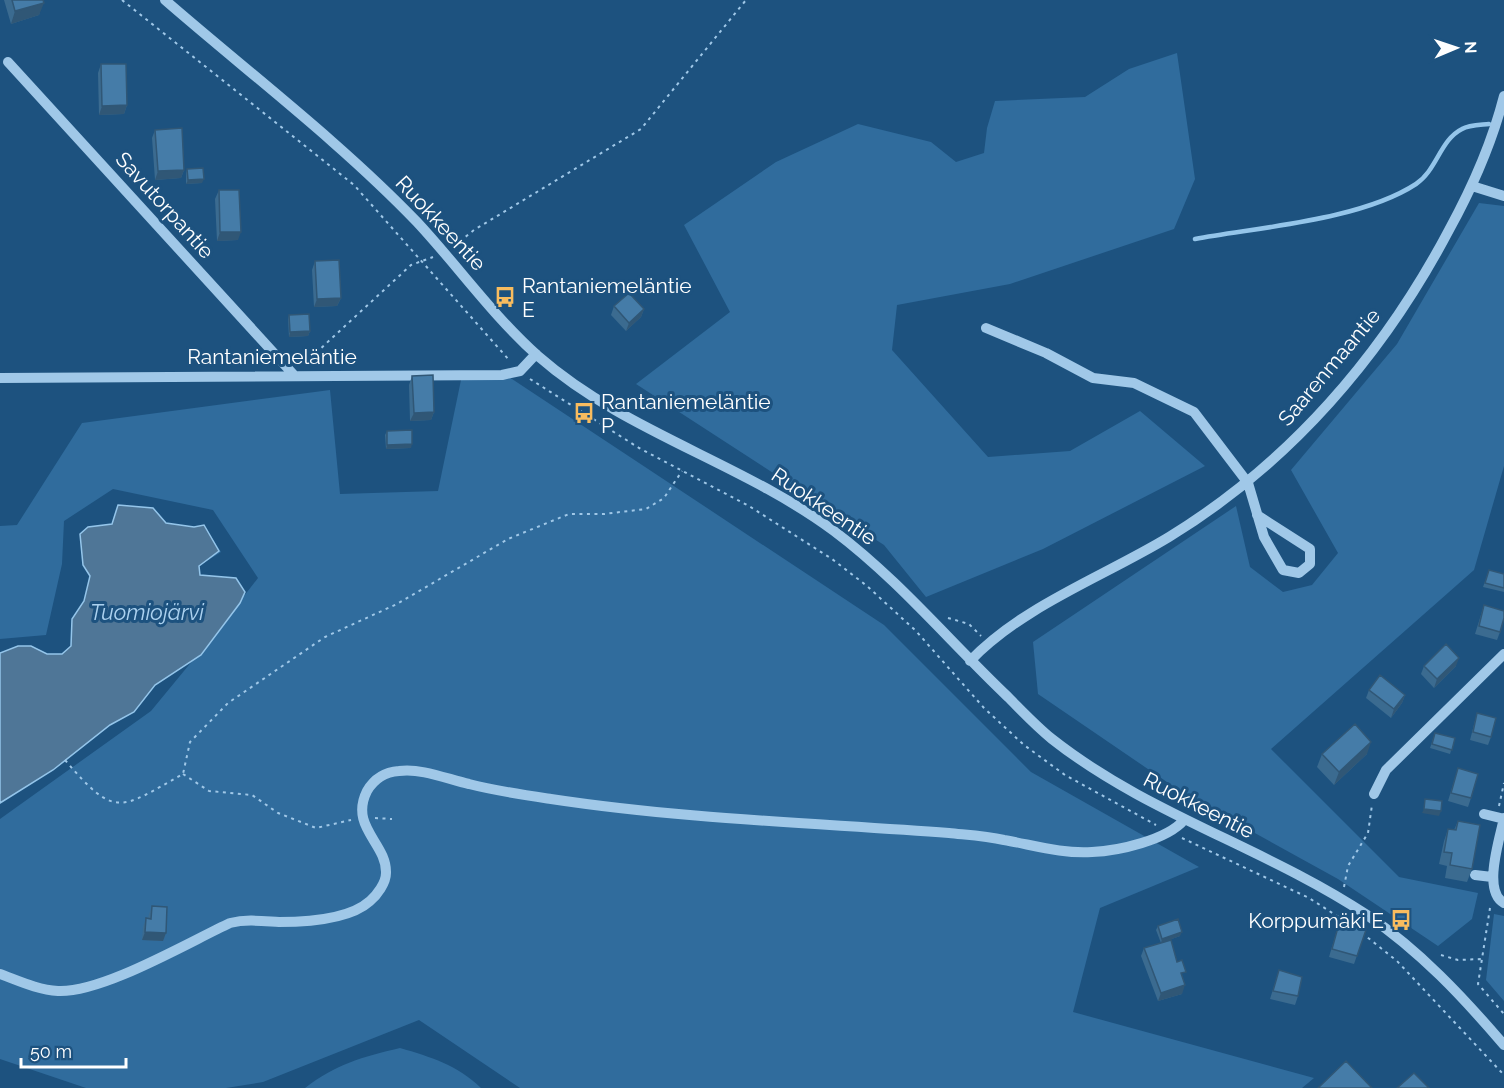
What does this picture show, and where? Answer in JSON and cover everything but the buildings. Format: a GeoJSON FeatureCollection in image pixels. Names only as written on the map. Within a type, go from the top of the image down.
{"type":"FeatureCollection","features":[{"type":"Feature","properties":{"kind":"street","name":"Ruokkeentie"},"geometry":{"type":"LineString","coordinates":[[165,0],[370,177],[445,254],[536,354],[565,378],[626,419],[782,498],[831,529],[876,565],[970,661],[1048,736],[1081,761],[1127,790],[1342,901],[1408,946],[1465,999],[1504,1045]]}},
{"type":"Feature","properties":{"kind":"street","name":"Savutorpantie"},"geometry":{"type":"LineString","coordinates":[[9,62],[293,374]]}},
{"type":"Feature","properties":{"kind":"street","name":"Saarenmaantie"},"geometry":{"type":"LineString","coordinates":[[970,661],[988,642],[1005,629],[1169,537],[1248,483],[1320,415],[1378,345],[1425,276],[1472,186],[1504,96]]}},
{"type":"Feature","properties":{"kind":"street"},"geometry":{"type":"LineString","coordinates":[[1472,186],[1504,196]]}},
{"type":"Feature","properties":{"kind":"street"},"geometry":{"type":"LineString","coordinates":[[986,328],[1046,352],[1093,378],[1134,383],[1194,412],[1248,483],[1257,515],[1264,537],[1283,570],[1299,573],[1311,564],[1310,549],[1257,515]]}},
{"type":"Feature","properties":{"kind":"street"},"geometry":{"type":"LineString","coordinates":[[520,371],[536,354]]}},
{"type":"Feature","properties":{"kind":"street","name":"Rantaniemeläntie"},"geometry":{"type":"LineString","coordinates":[[0,378],[293,374],[502,375],[520,371]]}},
{"type":"Feature","properties":{"kind":"street"},"geometry":{"type":"LineString","coordinates":[[1374,794],[1386,770],[1504,654]]}},
{"type":"Feature","properties":{"kind":"street"},"geometry":{"type":"LineString","coordinates":[[0,974],[48,990],[74,990],[104,982],[230,923],[245,920],[301,921],[331,917],[358,908],[376,895],[386,878],[387,871],[363,818],[364,801],[370,786],[386,774],[408,770],[521,795],[608,808],[688,817],[983,836],[1070,852],[1108,851],[1171,832],[1184,820]]}},
{"type":"Feature","properties":{"kind":"street"},"geometry":{"type":"LineString","coordinates":[[1484,814],[1504,818],[1492,877],[1493,890],[1504,903]]}},
{"type":"Feature","properties":{"kind":"street"},"geometry":{"type":"LineString","coordinates":[[1475,875],[1492,877]]}},
{"type":"Feature","properties":{"kind":"path"},"geometry":{"type":"LineString","coordinates":[[122,0],[354,185],[520,371],[537,385],[682,471],[792,531],[867,586],[916,631],[984,708],[1024,745],[1065,775],[1171,832],[1309,898],[1350,924]]}},
{"type":"Feature","properties":{"kind":"path"},"geometry":{"type":"LineString","coordinates":[[293,374],[411,265],[445,254],[474,230],[640,129],[746,0]]}},
{"type":"Feature","properties":{"kind":"path"},"geometry":{"type":"LineString","coordinates":[[65,760],[106,801],[129,803],[183,774],[190,742],[228,703],[325,637],[397,604],[508,539],[570,514],[603,514],[646,508],[664,498],[682,471]]}},
{"type":"Feature","properties":{"kind":"path"},"geometry":{"type":"LineString","coordinates":[[916,631],[929,617]]}},
{"type":"Feature","properties":{"kind":"path"},"geometry":{"type":"LineString","coordinates":[[946,617],[969,624],[988,642]]}},
{"type":"Feature","properties":{"kind":"path"},"geometry":{"type":"LineString","coordinates":[[183,774],[209,791],[252,795],[278,813],[316,828],[363,818],[392,819]]}},
{"type":"Feature","properties":{"kind":"path"},"geometry":{"type":"LineString","coordinates":[[1342,901],[1348,866],[1368,833],[1374,794]]}},
{"type":"Feature","properties":{"kind":"path"},"geometry":{"type":"LineString","coordinates":[[1358,929],[1397,961],[1504,1075]]}},
{"type":"Feature","properties":{"kind":"path"},"geometry":{"type":"LineString","coordinates":[[1440,956],[1458,960],[1482,959]]}},
{"type":"Feature","properties":{"kind":"path"},"geometry":{"type":"LineString","coordinates":[[1478,984],[1504,1014]]}},
{"type":"Feature","properties":{"kind":"shaded area"},"geometry":{"type":"Polygon","coordinates":[[[1177,53],[1195,179],[1174,229],[1010,284],[897,305],[892,350],[988,457],[1070,451],[1140,411],[1205,466],[1043,549],[926,597],[884,545],[636,384],[730,312],[684,225],[776,162],[858,124],[931,142],[956,162],[984,153],[987,128],[995,101],[1085,97],[1129,69],[1177,53]]]}},
{"type":"Feature","properties":{"kind":"shaded area"},"geometry":{"type":"Polygon","coordinates":[[[1479,203],[1504,206],[1504,466],[1474,570],[1271,749],[1399,877],[1478,893],[1472,919],[1438,946],[1338,879],[1186,795],[1038,694],[1033,642],[1236,506],[1250,567],[1283,592],[1312,585],[1338,553],[1291,470],[1397,344],[1479,203]]]}},
{"type":"Feature","properties":{"kind":"shaded area"},"geometry":{"type":"Polygon","coordinates":[[[509,377],[884,625],[1031,772],[1199,867],[1100,908],[1073,1012],[1314,1078],[1302,1088],[520,1088],[419,1020],[263,1082],[226,1088],[86,1088],[0,1059],[0,819],[151,711],[193,660],[155,685],[134,712],[110,725],[53,770],[0,803],[0,653],[18,646],[31,646],[47,654],[62,654],[71,646],[72,619],[84,601],[90,576],[83,565],[80,534],[88,527],[112,524],[118,505],[153,508],[166,523],[194,527],[204,525],[221,552],[199,566],[200,575],[236,578],[245,592],[244,596],[258,578],[213,510],[113,489],[64,521],[62,564],[46,635],[0,639],[0,526],[17,525],[82,423],[330,390],[340,494],[438,491],[461,380],[509,377]]]}},
{"type":"Feature","properties":{"kind":"shaded area"},"geometry":{"type":"Polygon","coordinates":[[[1494,914],[1504,916],[1504,1001],[1486,980],[1494,914]]]}},
{"type":"Feature","properties":{"kind":"shaded area"},"geometry":{"type":"Polygon","coordinates":[[[400,1048],[453,1068],[481,1088],[305,1088],[350,1062],[400,1048]]]}},
{"type":"Feature","properties":{"kind":"water","name":"Tuomiojärvi"},"geometry":{"type":"Polygon","coordinates":[[[118,505],[153,508],[166,523],[194,527],[204,525],[219,551],[199,566],[200,575],[236,578],[245,592],[240,603],[201,655],[155,685],[134,712],[110,725],[53,770],[0,803],[0,653],[18,646],[31,646],[47,654],[62,654],[71,646],[72,619],[84,601],[90,576],[83,565],[80,534],[88,527],[112,524],[118,505]]]}},
{"type":"Feature","properties":{"kind":"waterway"},"geometry":{"type":"LineString","coordinates":[[1195,239],[1309,221],[1367,206],[1393,196],[1423,178],[1448,140],[1455,134],[1468,127],[1489,124]]}},
{"type":"Feature","properties":{"kind":"place","name":"Rantaniemeläntie E"},"geometry":{"type":"Point","coordinates":[505,297]}},
{"type":"Feature","properties":{"kind":"place","name":"Rantaniemeläntie P"},"geometry":{"type":"Point","coordinates":[584,413]}},
{"type":"Feature","properties":{"kind":"place","name":"Korppumäki E"},"geometry":{"type":"Point","coordinates":[1401,920]}}]}
